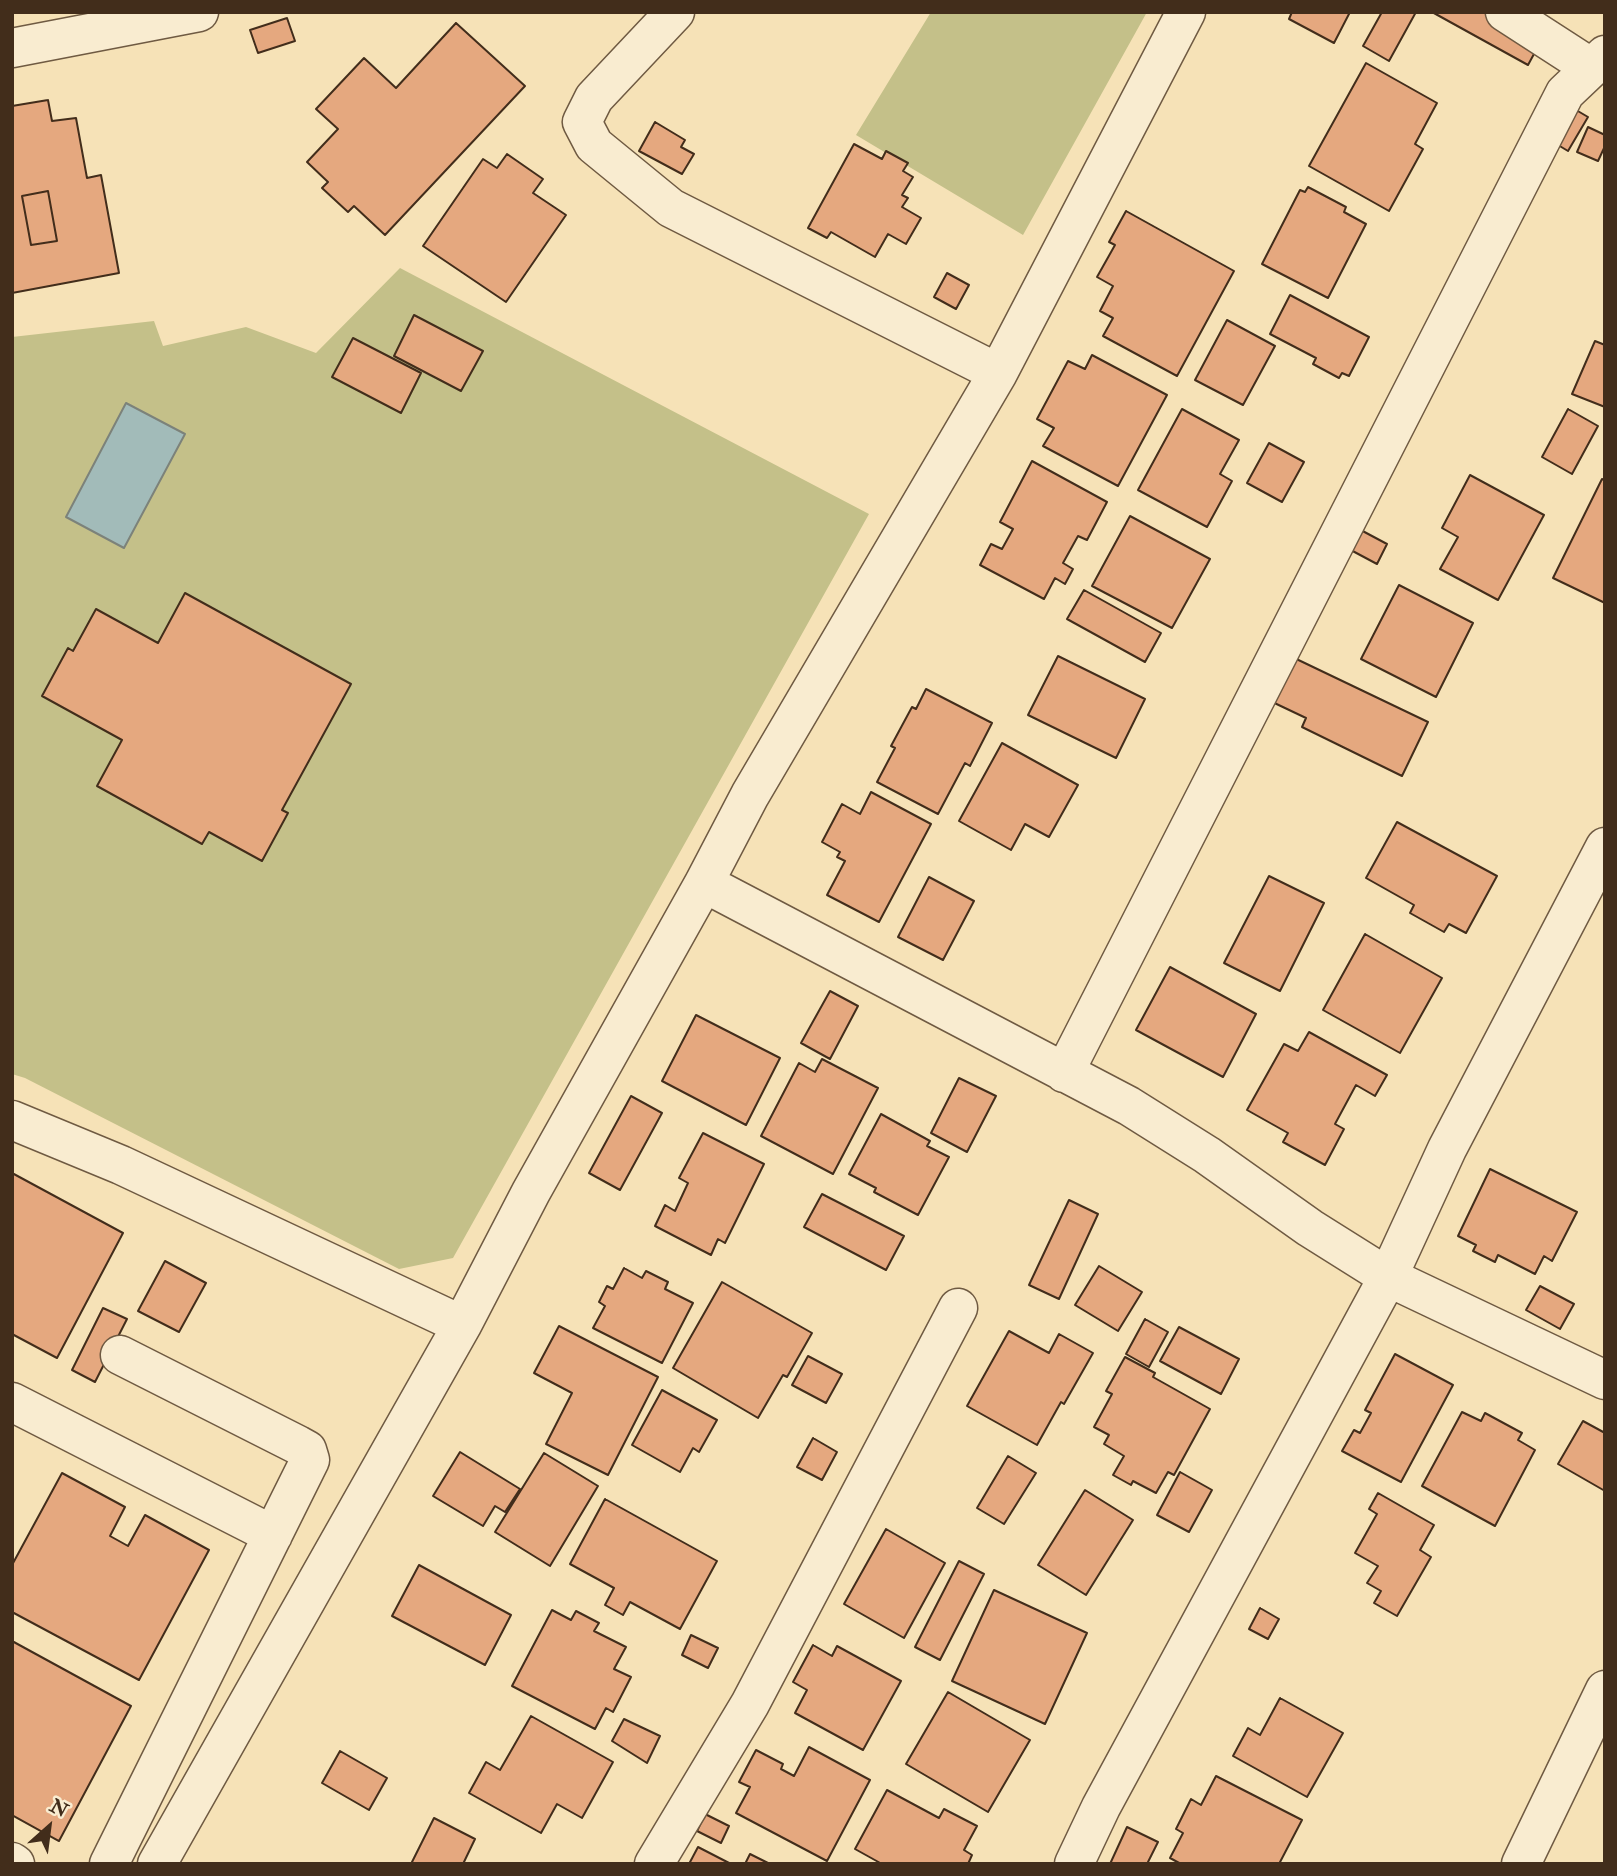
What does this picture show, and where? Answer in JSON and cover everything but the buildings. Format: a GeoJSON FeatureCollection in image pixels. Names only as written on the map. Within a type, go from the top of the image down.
{"type":"FeatureCollection","features":[{"type":"Feature","properties":{"kind":"street"},"geometry":{"type":"LineString","coordinates":[[12,48],[199,12]]}},
{"type":"Feature","properties":{"kind":"street"},"geometry":{"type":"LineString","coordinates":[[675,12],[594,98],[582,122],[594,145],[671,208],[998,373]]}},
{"type":"Feature","properties":{"kind":"street"},"geometry":{"type":"LineString","coordinates":[[157,1864],[462,1325],[531,1192],[704,883],[750,795],[998,373],[1186,12]]}},
{"type":"Feature","properties":{"kind":"street"},"geometry":{"type":"LineString","coordinates":[[1064,1073],[1565,93],[1598,61],[1505,12]]}},
{"type":"Feature","properties":{"kind":"street"},"geometry":{"type":"LineString","coordinates":[[1074,1864],[1101,1807],[1388,1277],[1447,1149],[1605,847]]}},
{"type":"Feature","properties":{"kind":"street"},"geometry":{"type":"LineString","coordinates":[[704,883],[1129,1106],[1388,1277],[1602,1371]]}},
{"type":"Feature","properties":{"kind":"street"},"geometry":{"type":"LineString","coordinates":[[12,1120],[121,1165],[462,1325]]}},
{"type":"Feature","properties":{"kind":"street"},"geometry":{"type":"LineString","coordinates":[[654,1864],[750,1704],[958,1308]]}},
{"type":"Feature","properties":{"kind":"street"},"geometry":{"type":"LineString","coordinates":[[109,1864],[310,1460],[307,1450],[120,1355]]}},
{"type":"Feature","properties":{"kind":"street"},"geometry":{"type":"LineString","coordinates":[[12,1402],[273,1535]]}},
{"type":"Feature","properties":{"kind":"street"},"geometry":{"type":"LineString","coordinates":[[1521,1864],[1605,1690]]}},
{"type":"Feature","properties":{"kind":"shaded area"},"geometry":{"type":"Polygon","coordinates":[[[931,12],[1147,12],[1023,235],[856,135],[931,12]]]}},
{"type":"Feature","properties":{"kind":"shaded area"},"geometry":{"type":"Polygon","coordinates":[[[400,268],[869,514],[453,1258],[399,1269],[25,1078],[12,1074],[12,337],[154,321],[163,346],[246,327],[316,353],[400,268]]]}},
{"type":"Feature","properties":{"kind":"water"},"geometry":{"type":"Polygon","coordinates":[[[126,403],[185,434],[124,548],[66,517],[126,403]]]}}]}
